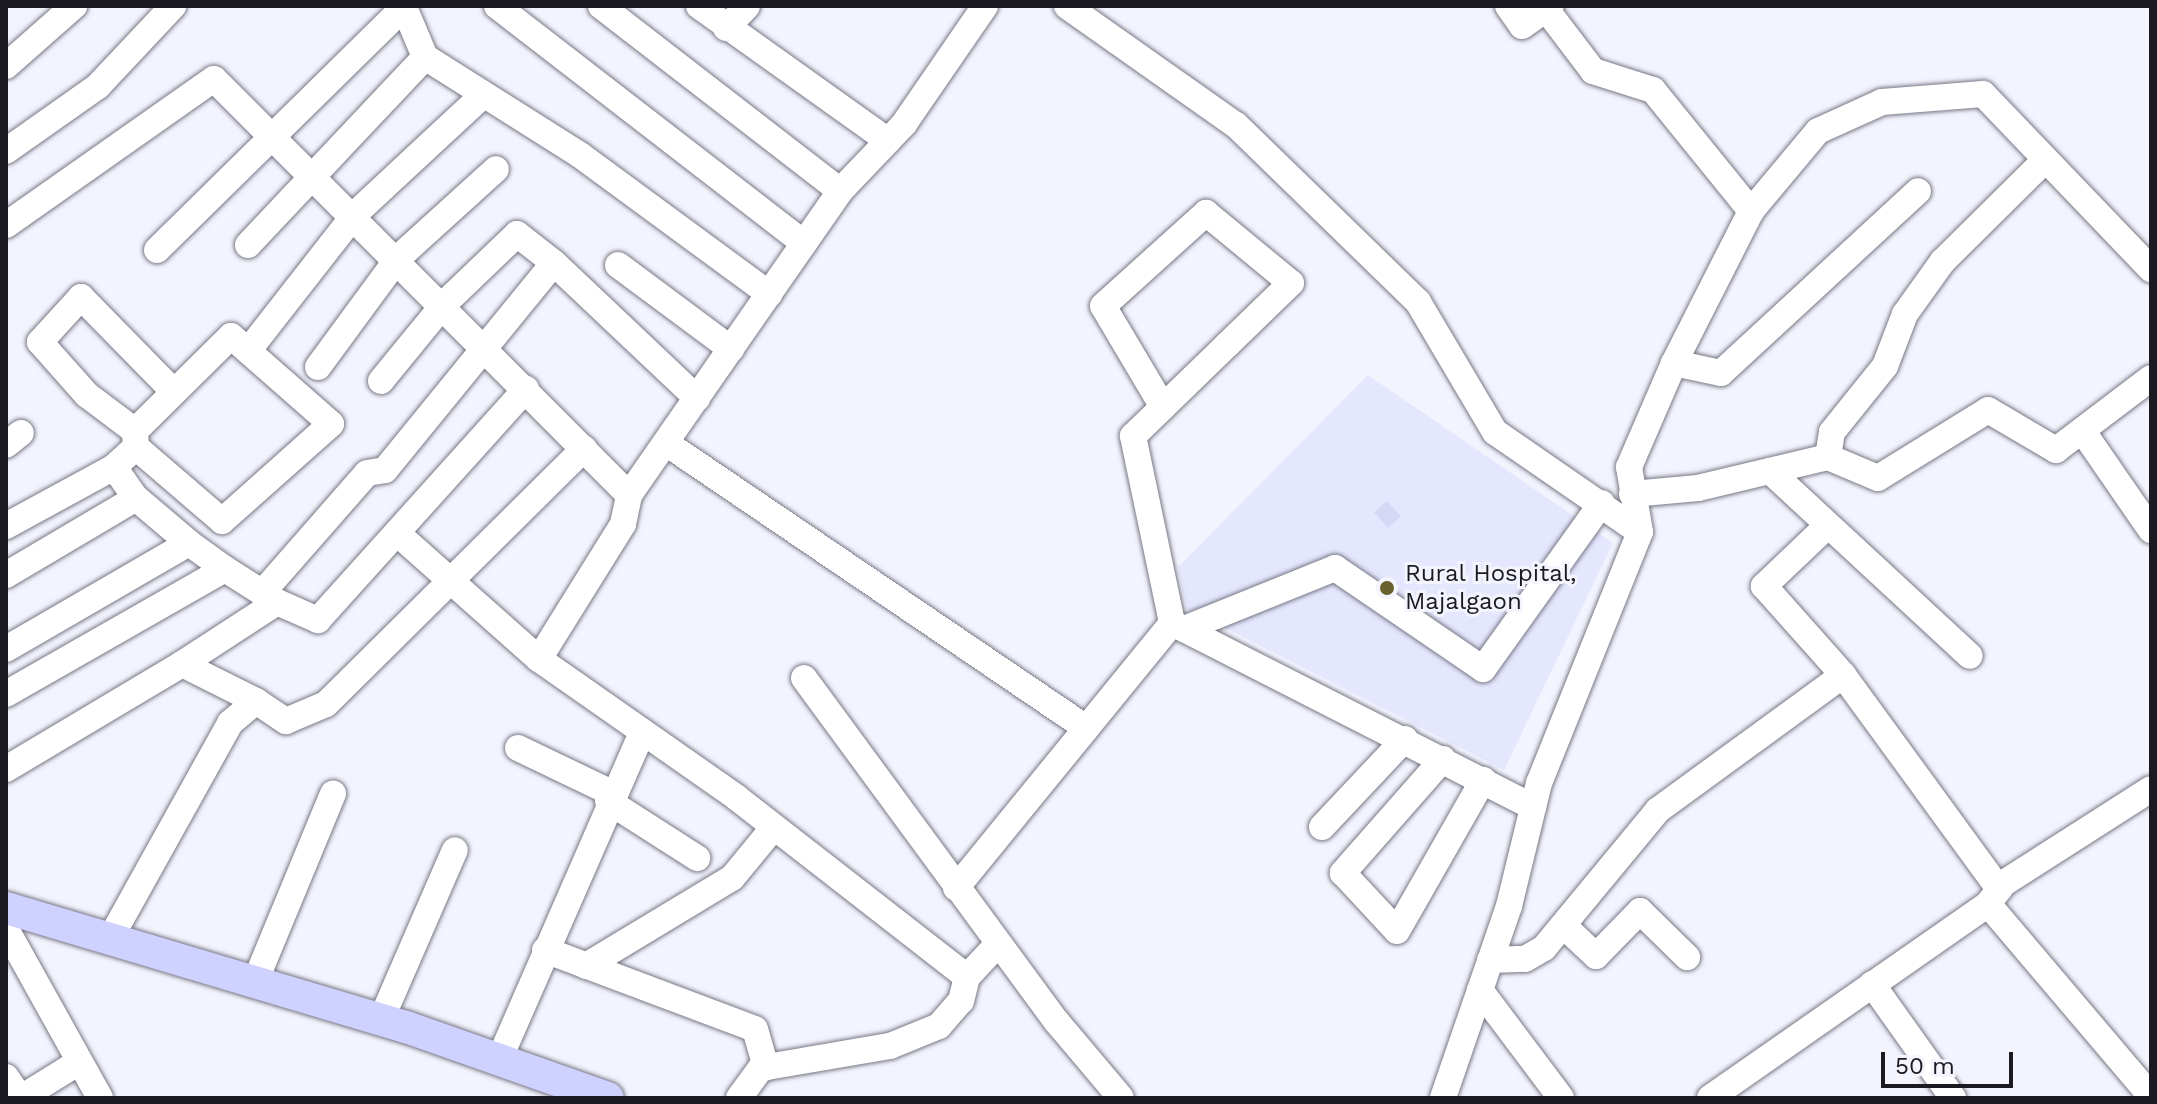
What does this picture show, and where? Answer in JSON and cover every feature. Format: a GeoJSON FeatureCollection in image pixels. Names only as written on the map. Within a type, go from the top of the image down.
{"type":"FeatureCollection","features":[{"type":"Feature","properties":{"kind":"main road"},"geometry":{"type":"LineString","coordinates":[[6,908],[381,1020],[608,1098]]}},
{"type":"Feature","properties":{"kind":"street"},"geometry":{"type":"LineString","coordinates":[[6,66],[74,6]]}},
{"type":"Feature","properties":{"kind":"street"},"geometry":{"type":"LineString","coordinates":[[6,151],[98,86],[173,6]]}},
{"type":"Feature","properties":{"kind":"street"},"geometry":{"type":"LineString","coordinates":[[497,6],[804,243]]}},
{"type":"Feature","properties":{"kind":"street"},"geometry":{"type":"LineString","coordinates":[[601,6],[840,191]]}},
{"type":"Feature","properties":{"kind":"street"},"geometry":{"type":"LineString","coordinates":[[699,6],[888,141]]}},
{"type":"Feature","properties":{"kind":"street"},"geometry":{"type":"LineString","coordinates":[[726,28],[747,6]]}},
{"type":"Feature","properties":{"kind":"street"},"geometry":{"type":"LineString","coordinates":[[539,659],[623,524],[629,495],[840,191],[888,141],[985,6]]}},
{"type":"Feature","properties":{"kind":"street"},"geometry":{"type":"LineString","coordinates":[[1067,6],[1236,125],[1418,302],[1495,432],[1640,532]]}},
{"type":"Feature","properties":{"kind":"street"},"geometry":{"type":"LineString","coordinates":[[1508,6],[1522,26],[1548,8],[1593,71],[1653,90],[1751,211]]}},
{"type":"Feature","properties":{"kind":"street"},"geometry":{"type":"LineString","coordinates":[[157,250],[271,132],[404,7],[425,57],[580,155],[769,294]]}},
{"type":"Feature","properties":{"kind":"street"},"geometry":{"type":"LineString","coordinates":[[248,245],[425,57]]}},
{"type":"Feature","properties":{"kind":"street"},"geometry":{"type":"LineString","coordinates":[[6,225],[214,79],[316,173],[629,495]]}},
{"type":"Feature","properties":{"kind":"street"},"geometry":{"type":"LineString","coordinates":[[1443,1098],[1490,960],[1533,807],[1640,532],[1629,467],[1674,363],[1751,211],[1818,131],[1882,102],[1983,94],[2151,269]]}},
{"type":"Feature","properties":{"kind":"street"},"geometry":{"type":"LineString","coordinates":[[248,351],[355,214],[483,95]]}},
{"type":"Feature","properties":{"kind":"street"},"geometry":{"type":"LineString","coordinates":[[1828,457],[1832,432],[1885,366],[1905,314],[1943,261],[2044,161]]}},
{"type":"Feature","properties":{"kind":"street"},"geometry":{"type":"LineString","coordinates":[[318,367],[398,258],[496,169]]}},
{"type":"Feature","properties":{"kind":"street"},"geometry":{"type":"LineString","coordinates":[[1674,363],[1721,373],[1918,191]]}},
{"type":"Feature","properties":{"kind":"street"},"geometry":{"type":"LineString","coordinates":[[1163,407],[1103,306],[1206,213],[1291,283],[1163,407],[1133,436],[1178,626]]}},
{"type":"Feature","properties":{"kind":"street"},"geometry":{"type":"LineString","coordinates":[[381,381],[444,304],[517,234],[554,263],[697,398]]}},
{"type":"Feature","properties":{"kind":"street"},"geometry":{"type":"LineString","coordinates":[[6,769],[182,664],[270,598],[367,473],[385,470],[482,344],[554,263]]}},
{"type":"Feature","properties":{"kind":"street"},"geometry":{"type":"LineString","coordinates":[[618,265],[731,349]]}},
{"type":"Feature","properties":{"kind":"street"},"geometry":{"type":"LineString","coordinates":[[6,526],[114,467],[135,439],[174,392],[231,336],[331,424],[222,521],[135,439],[87,395],[40,342],[81,297],[174,392]]}},
{"type":"Feature","properties":{"kind":"street"},"geometry":{"type":"LineString","coordinates":[[1632,494],[1770,471],[1828,457],[1878,478],[1988,410],[2056,450],[2084,433],[2151,378]]}},
{"type":"Feature","properties":{"kind":"street"},"geometry":{"type":"LineString","coordinates":[[114,467],[136,498],[189,543],[270,598],[318,620],[526,389]]}},
{"type":"Feature","properties":{"kind":"street"},"geometry":{"type":"LineString","coordinates":[[2084,433],[2151,530]]}},
{"type":"Feature","properties":{"kind":"street"},"geometry":{"type":"LineString","coordinates":[[666,443],[1086,728]]}},
{"type":"Feature","properties":{"kind":"street"},"geometry":{"type":"LineString","coordinates":[[182,664],[256,701],[286,721],[326,704],[449,579],[584,449]]}},
{"type":"Feature","properties":{"kind":"street"},"geometry":{"type":"LineString","coordinates":[[1770,471],[1826,527],[1917,599],[1970,656]]}},
{"type":"Feature","properties":{"kind":"street"},"geometry":{"type":"LineString","coordinates":[[6,575],[136,498]]}},
{"type":"Feature","properties":{"kind":"street"},"geometry":{"type":"LineString","coordinates":[[956,888],[1086,728],[1178,626],[1335,568],[1483,669],[1602,503]]}},
{"type":"Feature","properties":{"kind":"street"},"geometry":{"type":"LineString","coordinates":[[1826,527],[1764,586],[1843,675],[1994,897],[2138,1092]]}},
{"type":"Feature","properties":{"kind":"street"},"geometry":{"type":"LineString","coordinates":[[398,534],[539,659],[774,827],[967,977]]}},
{"type":"Feature","properties":{"kind":"street"},"geometry":{"type":"LineString","coordinates":[[6,649],[189,543]]}},
{"type":"Feature","properties":{"kind":"street"},"geometry":{"type":"LineString","coordinates":[[6,694],[225,569]]}},
{"type":"Feature","properties":{"kind":"street"},"geometry":{"type":"LineString","coordinates":[[1178,626],[1405,739],[1533,807]]}},
{"type":"Feature","properties":{"kind":"street"},"geometry":{"type":"LineString","coordinates":[[1490,960],[1525,959],[1564,926],[1658,810],[1843,675]]}},
{"type":"Feature","properties":{"kind":"street"},"geometry":{"type":"LineString","coordinates":[[804,678],[998,944],[1121,1098]]}},
{"type":"Feature","properties":{"kind":"street"},"geometry":{"type":"LineString","coordinates":[[110,939],[230,723],[256,701]]}},
{"type":"Feature","properties":{"kind":"street"},"geometry":{"type":"LineString","coordinates":[[499,1060],[610,797],[642,732]]}},
{"type":"Feature","properties":{"kind":"street"},"geometry":{"type":"LineString","coordinates":[[1322,827],[1405,739]]}},
{"type":"Feature","properties":{"kind":"street"},"geometry":{"type":"LineString","coordinates":[[518,748],[610,797],[697,858]]}},
{"type":"Feature","properties":{"kind":"street"},"geometry":{"type":"LineString","coordinates":[[1443,759],[1343,873],[1397,931],[1483,780]]}},
{"type":"Feature","properties":{"kind":"street"},"geometry":{"type":"LineString","coordinates":[[1710,1098],[2151,789]]}},
{"type":"Feature","properties":{"kind":"street"},"geometry":{"type":"LineString","coordinates":[[255,982],[333,794]]}},
{"type":"Feature","properties":{"kind":"street"},"geometry":{"type":"LineString","coordinates":[[586,966],[732,878],[774,827]]}},
{"type":"Feature","properties":{"kind":"street"},"geometry":{"type":"LineString","coordinates":[[381,1020],[455,850]]}},
{"type":"Feature","properties":{"kind":"street"},"geometry":{"type":"LineString","coordinates":[[1564,926],[1596,956],[1640,911],[1687,957]]}},
{"type":"Feature","properties":{"kind":"street"},"geometry":{"type":"LineString","coordinates":[[6,929],[100,1098]]}},
{"type":"Feature","properties":{"kind":"street"},"geometry":{"type":"LineString","coordinates":[[739,1098],[766,1067],[890,1046],[939,1026],[961,1001],[967,977],[998,944]]}},
{"type":"Feature","properties":{"kind":"street"},"geometry":{"type":"LineString","coordinates":[[545,950],[755,1029],[766,1067]]}},
{"type":"Feature","properties":{"kind":"street"},"geometry":{"type":"LineString","coordinates":[[1872,984],[1953,1098]]}},
{"type":"Feature","properties":{"kind":"street"},"geometry":{"type":"LineString","coordinates":[[1480,990],[1561,1098]]}},
{"type":"Feature","properties":{"kind":"street"},"geometry":{"type":"LineString","coordinates":[[6,1077],[20,1098],[79,1062]]}},
{"type":"Feature","properties":{"kind":"shaded area","name":"Rural Hospital, Majalgaon"},"geometry":{"type":"Polygon","coordinates":[[[1368,375],[1613,543],[1504,770],[1186,608],[1178,567],[1368,375]]]}},
{"type":"Feature","properties":{"kind":"building"},"geometry":{"type":"Polygon","coordinates":[[[1387,501],[1401,517],[1388,528],[1374,512],[1387,501]]]}},
{"type":"Feature","properties":{"kind":"place","name":"Rural Hospital, Majalgaon"},"geometry":{"type":"Point","coordinates":[1387,588]}}]}
